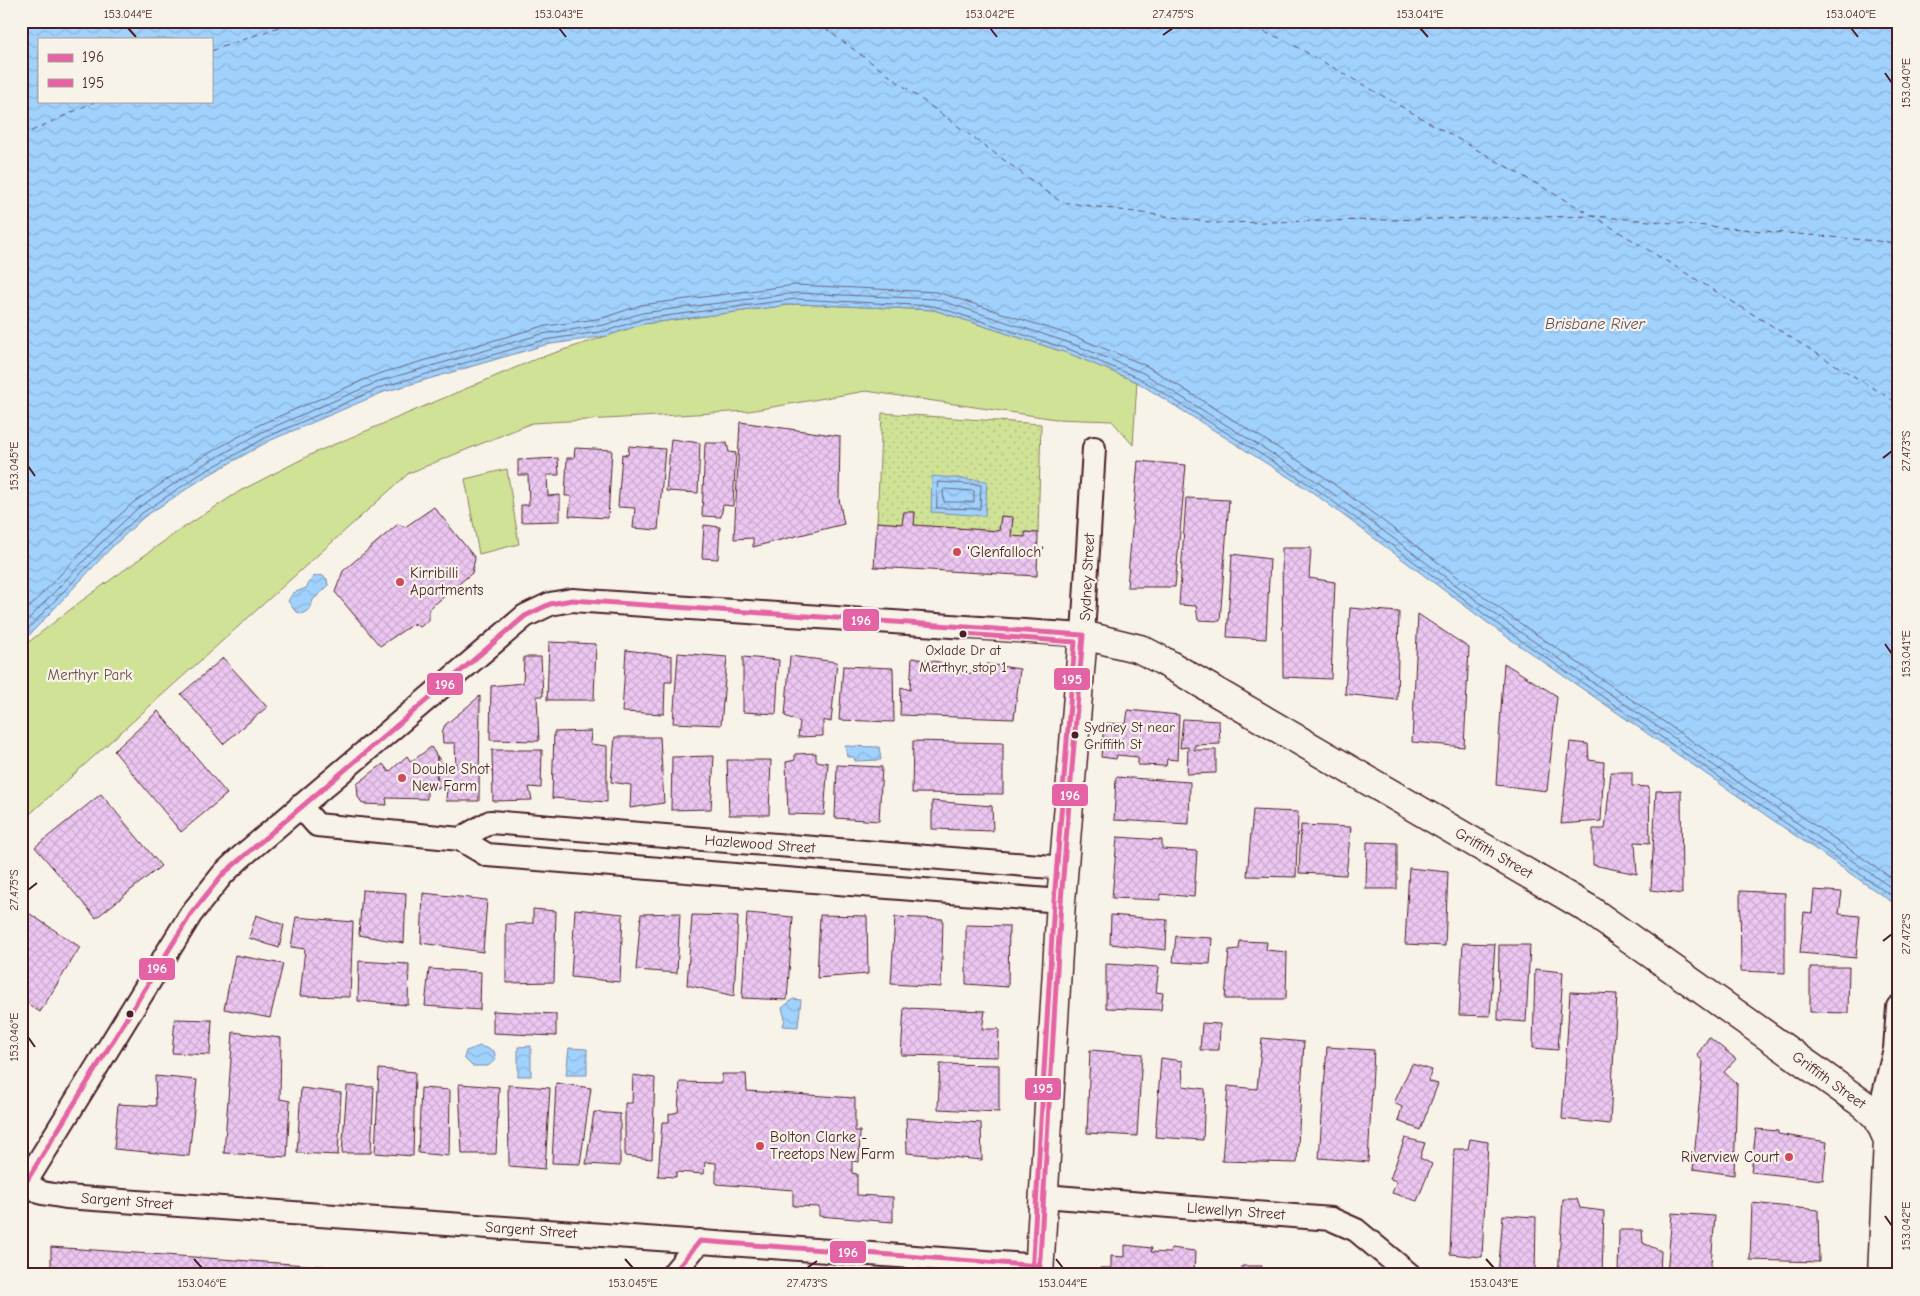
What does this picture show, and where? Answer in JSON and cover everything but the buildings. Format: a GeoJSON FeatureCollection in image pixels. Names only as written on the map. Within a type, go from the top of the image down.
{"type":"FeatureCollection","features":[{"type":"Feature","properties":{"kind":"street","name":"Sydney Street"},"geometry":{"type":"LineString","coordinates":[[1039,1270],[1061,901],[1083,635],[1094,448]]}},
{"type":"Feature","properties":{"kind":"street"},"geometry":{"type":"LineString","coordinates":[[23,1186],[191,914],[223,874],[300,806],[525,616],[550,604],[572,600],[1083,635]]}},
{"type":"Feature","properties":{"kind":"street","name":"Griffith Street"},"geometry":{"type":"LineString","coordinates":[[1083,635],[1140,649],[1163,661],[1587,908],[1850,1094],[1878,1118]]}},
{"type":"Feature","properties":{"kind":"street"},"geometry":{"type":"LineString","coordinates":[[300,806],[312,821],[320,826],[460,839],[487,855],[1061,901]]}},
{"type":"Feature","properties":{"kind":"street","name":"Hazlewood Street"},"geometry":{"type":"LineString","coordinates":[[460,839],[490,822],[1065,868]]}},
{"type":"Feature","properties":{"kind":"street"},"geometry":{"type":"LineString","coordinates":[[1882,1275],[1888,1140],[1878,1118],[1895,1049],[1898,1007]]}},
{"type":"Feature","properties":{"kind":"street","name":"Sargent Street"},"geometry":{"type":"LineString","coordinates":[[23,1186],[42,1193],[66,1197],[700,1241],[1039,1270]]}},
{"type":"Feature","properties":{"kind":"street","name":"Llewellyn Street"},"geometry":{"type":"LineString","coordinates":[[1044,1196],[1331,1219],[1356,1230],[1410,1275]]}},
{"type":"Feature","properties":{"kind":"street"},"geometry":{"type":"LineString","coordinates":[[672,1275],[700,1241]]}},
{"type":"Feature","properties":{"kind":"green space","name":"Merthyr Park"},"geometry":{"type":"Polygon","coordinates":[[[797,304],[934,310],[1070,354],[1137,382],[1133,445],[1112,421],[1056,419],[866,391],[749,411],[532,423],[409,473],[21,822],[21,648],[80,602],[174,534],[240,491],[314,453],[536,359],[643,324],[797,304]]]}},
{"type":"Feature","properties":{"kind":"green space"},"geometry":{"type":"Polygon","coordinates":[[[882,413],[1041,424],[1038,533],[1026,532],[1025,537],[1011,536],[1013,518],[1001,516],[999,531],[914,525],[915,512],[904,512],[902,524],[877,522],[882,413]]]}},
{"type":"Feature","properties":{"kind":"green space"},"geometry":{"type":"Polygon","coordinates":[[[507,469],[519,544],[479,554],[465,479],[507,469]]]}},
{"type":"Feature","properties":{"kind":"water","name":"Brisbane River"},"geometry":{"type":"Polygon","coordinates":[[[21,21],[1899,21],[1899,907],[1500,632],[1312,492],[1137,382],[1070,354],[934,310],[797,304],[643,324],[607,336],[545,345],[384,392],[269,441],[205,477],[144,517],[110,549],[21,644],[21,21]]]}},
{"type":"Feature","properties":{"kind":"water"},"geometry":{"type":"Polygon","coordinates":[[[932,476],[987,481],[985,516],[931,512],[932,476]]]}},
{"type":"Feature","properties":{"kind":"water"},"geometry":{"type":"Polygon","coordinates":[[[321,575],[327,579],[328,586],[313,600],[310,609],[302,614],[295,611],[288,601],[293,593],[306,588],[313,577],[321,575]]]}},
{"type":"Feature","properties":{"kind":"water"},"geometry":{"type":"Polygon","coordinates":[[[845,746],[879,747],[881,760],[855,761],[854,757],[847,757],[845,746]]]}},
{"type":"Feature","properties":{"kind":"water"},"geometry":{"type":"Polygon","coordinates":[[[793,999],[801,1000],[798,1027],[783,1026],[785,1019],[782,1008],[793,999]]]}},
{"type":"Feature","properties":{"kind":"water"},"geometry":{"type":"Polygon","coordinates":[[[480,1046],[494,1051],[496,1059],[488,1066],[472,1066],[464,1058],[466,1051],[480,1046]]]}},
{"type":"Feature","properties":{"kind":"water"},"geometry":{"type":"Polygon","coordinates":[[[531,1046],[531,1076],[518,1076],[518,1047],[531,1046]]]}},
{"type":"Feature","properties":{"kind":"water"},"geometry":{"type":"Polygon","coordinates":[[[569,1048],[587,1049],[587,1075],[566,1075],[569,1048]]]}},
{"type":"Feature","properties":{"kind":"ferry route"},"geometry":{"type":"LineString","coordinates":[[212,51],[296,21]]}},
{"type":"Feature","properties":{"kind":"ferry route"},"geometry":{"type":"LineString","coordinates":[[815,21],[1061,202],[1216,223],[1593,216],[1899,243]]}},
{"type":"Feature","properties":{"kind":"ferry route"},"geometry":{"type":"LineString","coordinates":[[1233,21],[1283,39],[1593,216],[1899,404]]}},
{"type":"Feature","properties":{"kind":"ferry route"},"geometry":{"type":"LineString","coordinates":[[21,136],[94,102]]}},
{"type":"Feature","properties":{"kind":"transit line","name":"196"},"geometry":{"type":"LineString","coordinates":[[21,1190],[191,914],[223,874],[525,616],[550,604],[572,600],[1083,635]]}},
{"type":"Feature","properties":{"kind":"transit line","name":"195"},"geometry":{"type":"LineString","coordinates":[[963,634],[1075,642],[1054,901],[1032,1275]]}},
{"type":"Feature","properties":{"kind":"transit line","name":"196"},"geometry":{"type":"LineString","coordinates":[[1039,1275],[1061,901],[1083,635]]}},
{"type":"Feature","properties":{"kind":"transit line","name":"196"},"geometry":{"type":"LineString","coordinates":[[672,1275],[700,1241],[1040,1266]]}},
{"type":"Feature","properties":{"kind":"place","name":"'Glenfalloch'"},"geometry":{"type":"Point","coordinates":[957,552]}},
{"type":"Feature","properties":{"kind":"place","name":"Kirribilli Apartments"},"geometry":{"type":"Point","coordinates":[400,582]}},
{"type":"Feature","properties":{"kind":"place","name":"Oxlade Dr at Merthyr, stop 1"},"geometry":{"type":"Point","coordinates":[963,634]}},
{"type":"Feature","properties":{"kind":"place","name":"Sydney St near Griffith St"},"geometry":{"type":"Point","coordinates":[1075,735]}},
{"type":"Feature","properties":{"kind":"place","name":"Double Shot New Farm"},"geometry":{"type":"Point","coordinates":[402,778]}},
{"type":"Feature","properties":{"kind":"place","name":"Bolton Clarke - Treetops New Farm"},"geometry":{"type":"Point","coordinates":[760,1146]}},
{"type":"Feature","properties":{"kind":"place","name":"Riverview Court"},"geometry":{"type":"Point","coordinates":[1789,1157]}}]}
